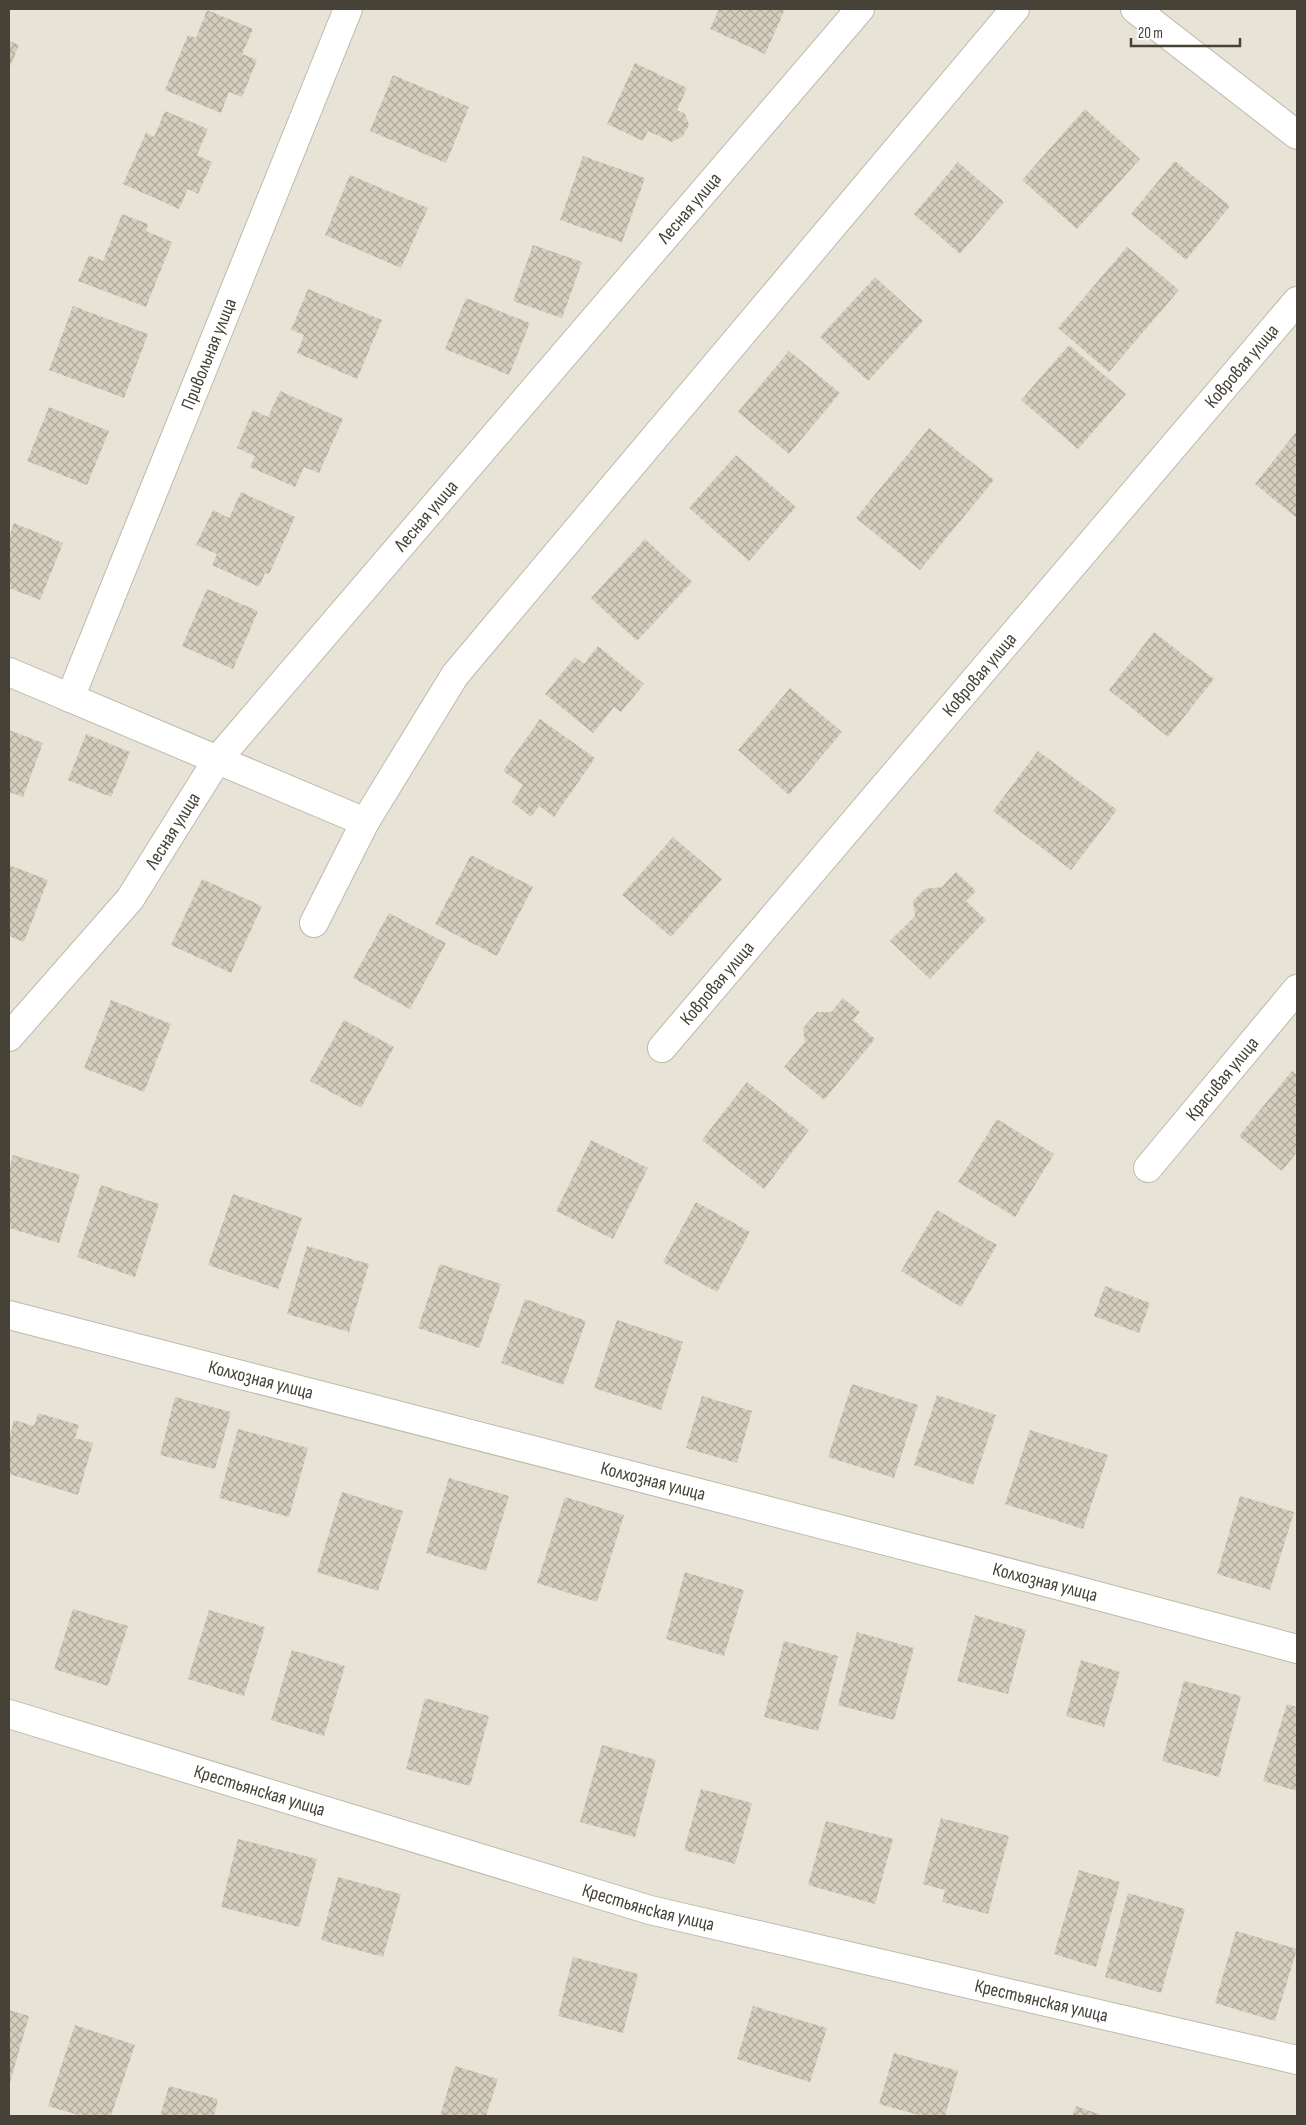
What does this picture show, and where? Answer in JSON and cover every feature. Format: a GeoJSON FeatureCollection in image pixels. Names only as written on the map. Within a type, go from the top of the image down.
{"type":"FeatureCollection","features":[{"type":"Feature","properties":{"kind":"street","name":"Привольная улица"},"geometry":{"type":"LineString","coordinates":[[70,698],[348,9]]}},
{"type":"Feature","properties":{"kind":"street","name":"Лесная улица"},"geometry":{"type":"LineString","coordinates":[[9,1037],[130,899],[217,760],[860,9]]}},
{"type":"Feature","properties":{"kind":"street"},"geometry":{"type":"LineString","coordinates":[[314,923],[365,822],[455,676],[1016,9]]}},
{"type":"Feature","properties":{"kind":"street"},"geometry":{"type":"LineString","coordinates":[[1135,9],[1297,136]]}},
{"type":"Feature","properties":{"kind":"street","name":"Ковровая улица"},"geometry":{"type":"LineString","coordinates":[[662,1048],[1297,301]]}},
{"type":"Feature","properties":{"kind":"street"},"geometry":{"type":"LineString","coordinates":[[9,672],[365,822]]}},
{"type":"Feature","properties":{"kind":"street","name":"Красивая улица"},"geometry":{"type":"LineString","coordinates":[[1148,1168],[1297,989]]}},
{"type":"Feature","properties":{"kind":"street","name":"Колхозная улица"},"geometry":{"type":"LineString","coordinates":[[9,1315],[1039,1580],[1297,1649]]}},
{"type":"Feature","properties":{"kind":"street","name":"Крестьянская улица"},"geometry":{"type":"LineString","coordinates":[[9,1714],[650,1910],[1297,2060]]}},
{"type":"Feature","properties":{"kind":"shaded area"},"geometry":{"type":"Polygon","coordinates":[[[9,9],[1297,9],[1297,2116],[9,2116],[9,9]]]}},
{"type":"Feature","properties":{"kind":"building"},"geometry":{"type":"Polygon","coordinates":[[[719,9],[785,9],[765,54],[710,29],[719,9]]]}},
{"type":"Feature","properties":{"kind":"building"},"geometry":{"type":"Polygon","coordinates":[[[207,10],[253,29],[242,54],[257,60],[242,97],[229,92],[221,113],[165,90],[188,35],[196,38],[207,10]]]}},
{"type":"Feature","properties":{"kind":"building"},"geometry":{"type":"Polygon","coordinates":[[[9,41],[19,45],[9,69],[9,41]]]}},
{"type":"Feature","properties":{"kind":"building"},"geometry":{"type":"Polygon","coordinates":[[[635,63],[687,88],[677,110],[685,114],[689,125],[683,136],[672,142],[648,131],[643,141],[607,124],[635,63]]]}},
{"type":"Feature","properties":{"kind":"building"},"geometry":{"type":"Polygon","coordinates":[[[393,75],[469,107],[446,163],[370,131],[393,75]]]}},
{"type":"Feature","properties":{"kind":"building"},"geometry":{"type":"Polygon","coordinates":[[[1085,109],[1140,159],[1077,229],[1022,180],[1085,109]]]}},
{"type":"Feature","properties":{"kind":"building"},"geometry":{"type":"Polygon","coordinates":[[[165,111],[208,129],[197,155],[212,162],[198,194],[188,189],[179,209],[123,184],[146,133],[154,137],[165,111]]]}},
{"type":"Feature","properties":{"kind":"building"},"geometry":{"type":"Polygon","coordinates":[[[583,156],[645,178],[622,242],[560,220],[583,156]]]}},
{"type":"Feature","properties":{"kind":"building"},"geometry":{"type":"Polygon","coordinates":[[[1175,161],[1230,206],[1186,260],[1131,214],[1175,161]]]}},
{"type":"Feature","properties":{"kind":"building"},"geometry":{"type":"Polygon","coordinates":[[[958,162],[1004,202],[960,254],[914,214],[958,162]]]}},
{"type":"Feature","properties":{"kind":"building"},"geometry":{"type":"Polygon","coordinates":[[[350,175],[428,208],[401,268],[325,235],[350,175]]]}},
{"type":"Feature","properties":{"kind":"building"},"geometry":{"type":"Polygon","coordinates":[[[122,214],[148,224],[146,231],[172,242],[146,307],[78,281],[89,255],[103,261],[122,214]]]}},
{"type":"Feature","properties":{"kind":"building"},"geometry":{"type":"Polygon","coordinates":[[[533,245],[582,262],[562,318],[513,301],[533,245]]]}},
{"type":"Feature","properties":{"kind":"building"},"geometry":{"type":"Polygon","coordinates":[[[1127,247],[1179,290],[1109,372],[1058,328],[1127,247]]]}},
{"type":"Feature","properties":{"kind":"building"},"geometry":{"type":"Polygon","coordinates":[[[875,277],[923,321],[868,381],[820,337],[875,277]]]}},
{"type":"Feature","properties":{"kind":"building"},"geometry":{"type":"Polygon","coordinates":[[[308,289],[382,320],[357,379],[297,353],[304,335],[291,330],[308,289]]]}},
{"type":"Feature","properties":{"kind":"building"},"geometry":{"type":"Polygon","coordinates":[[[466,298],[530,323],[509,375],[445,349],[466,298]]]}},
{"type":"Feature","properties":{"kind":"building"},"geometry":{"type":"Polygon","coordinates":[[[73,306],[148,334],[124,398],[49,370],[73,306]]]}},
{"type":"Feature","properties":{"kind":"building"},"geometry":{"type":"Polygon","coordinates":[[[1069,345],[1126,394],[1078,449],[1021,400],[1069,345]]]}},
{"type":"Feature","properties":{"kind":"building"},"geometry":{"type":"Polygon","coordinates":[[[789,351],[840,393],[789,454],[738,412],[789,351]]]}},
{"type":"Feature","properties":{"kind":"building"},"geometry":{"type":"Polygon","coordinates":[[[280,391],[343,419],[319,473],[304,467],[295,487],[250,467],[255,456],[237,448],[253,410],[268,417],[280,391]]]}},
{"type":"Feature","properties":{"kind":"building"},"geometry":{"type":"Polygon","coordinates":[[[49,407],[109,431],[87,485],[27,461],[49,407]]]}},
{"type":"Feature","properties":{"kind":"building"},"geometry":{"type":"Polygon","coordinates":[[[929,428],[994,480],[920,570],[856,518],[929,428]]]}},
{"type":"Feature","properties":{"kind":"building"},"geometry":{"type":"Polygon","coordinates":[[[1297,431],[1297,518],[1255,484],[1297,431]]]}},
{"type":"Feature","properties":{"kind":"building"},"geometry":{"type":"Polygon","coordinates":[[[736,455],[796,507],[749,561],[689,508],[736,455]]]}},
{"type":"Feature","properties":{"kind":"building"},"geometry":{"type":"Polygon","coordinates":[[[241,492],[295,517],[269,574],[265,573],[259,587],[212,565],[217,554],[196,545],[213,510],[229,518],[241,492]]]}},
{"type":"Feature","properties":{"kind":"building"},"geometry":{"type":"Polygon","coordinates":[[[14,523],[63,543],[40,600],[9,588],[9,537],[14,523]]]}},
{"type":"Feature","properties":{"kind":"building"},"geometry":{"type":"Polygon","coordinates":[[[645,539],[692,582],[637,641],[591,598],[645,539]]]}},
{"type":"Feature","properties":{"kind":"building"},"geometry":{"type":"Polygon","coordinates":[[[207,589],[258,611],[233,669],[182,646],[207,589]]]}},
{"type":"Feature","properties":{"kind":"building"},"geometry":{"type":"Polygon","coordinates":[[[1154,632],[1214,679],[1168,737],[1109,690],[1154,632]]]}},
{"type":"Feature","properties":{"kind":"building"},"geometry":{"type":"Polygon","coordinates":[[[598,646],[644,684],[621,712],[614,707],[593,733],[545,694],[575,657],[584,664],[598,646]]]}},
{"type":"Feature","properties":{"kind":"building"},"geometry":{"type":"Polygon","coordinates":[[[790,688],[842,732],[789,795],[738,750],[790,688]]]}},
{"type":"Feature","properties":{"kind":"building"},"geometry":{"type":"Polygon","coordinates":[[[540,719],[595,758],[554,817],[539,806],[531,817],[512,802],[523,785],[503,771],[540,719]]]}},
{"type":"Feature","properties":{"kind":"building"},"geometry":{"type":"Polygon","coordinates":[[[9,730],[43,743],[23,797],[9,792],[9,730]]]}},
{"type":"Feature","properties":{"kind":"building"},"geometry":{"type":"Polygon","coordinates":[[[86,734],[130,752],[111,797],[68,780],[86,734]]]}},
{"type":"Feature","properties":{"kind":"building"},"geometry":{"type":"Polygon","coordinates":[[[1038,751],[1117,810],[1071,870],[993,811],[1038,751]]]}},
{"type":"Feature","properties":{"kind":"building"},"geometry":{"type":"Polygon","coordinates":[[[673,837],[722,879],[671,937],[622,895],[673,837]]]}},
{"type":"Feature","properties":{"kind":"building"},"geometry":{"type":"Polygon","coordinates":[[[471,855],[533,887],[497,956],[435,924],[471,855]]]}},
{"type":"Feature","properties":{"kind":"building"},"geometry":{"type":"Polygon","coordinates":[[[9,865],[48,880],[24,942],[9,936],[9,865]]]}},
{"type":"Feature","properties":{"kind":"building"},"geometry":{"type":"Polygon","coordinates":[[[956,872],[976,891],[966,901],[986,920],[930,979],[890,941],[915,916],[913,901],[925,889],[942,887],[956,872]]]}},
{"type":"Feature","properties":{"kind":"building"},"geometry":{"type":"Polygon","coordinates":[[[202,879],[262,906],[231,973],[171,945],[202,879]]]}},
{"type":"Feature","properties":{"kind":"building"},"geometry":{"type":"Polygon","coordinates":[[[389,913],[446,943],[410,1009],[353,978],[389,913]]]}},
{"type":"Feature","properties":{"kind":"building"},"geometry":{"type":"Polygon","coordinates":[[[843,998],[860,1012],[853,1020],[875,1039],[824,1100],[784,1067],[805,1042],[803,1028],[817,1012],[831,1012],[843,998]]]}},
{"type":"Feature","properties":{"kind":"building"},"geometry":{"type":"Polygon","coordinates":[[[111,1000],[171,1024],[144,1092],[84,1068],[111,1000]]]}},
{"type":"Feature","properties":{"kind":"building"},"geometry":{"type":"Polygon","coordinates":[[[344,1020],[394,1047],[361,1108],[310,1081],[344,1020]]]}},
{"type":"Feature","properties":{"kind":"building"},"geometry":{"type":"Polygon","coordinates":[[[1292,1071],[1297,1075],[1297,1152],[1282,1171],[1239,1136],[1292,1071]]]}},
{"type":"Feature","properties":{"kind":"building"},"geometry":{"type":"Polygon","coordinates":[[[747,1082],[809,1130],[764,1189],[702,1140],[747,1082]]]}},
{"type":"Feature","properties":{"kind":"building"},"geometry":{"type":"Polygon","coordinates":[[[997,1119],[1054,1154],[1015,1217],[958,1182],[997,1119]]]}},
{"type":"Feature","properties":{"kind":"building"},"geometry":{"type":"Polygon","coordinates":[[[591,1140],[648,1168],[613,1239],[556,1211],[591,1140]]]}},
{"type":"Feature","properties":{"kind":"building"},"geometry":{"type":"Polygon","coordinates":[[[13,1155],[80,1175],[59,1243],[9,1228],[9,1169],[13,1155]]]}},
{"type":"Feature","properties":{"kind":"building"},"geometry":{"type":"Polygon","coordinates":[[[101,1185],[159,1204],[135,1277],[77,1257],[101,1185]]]}},
{"type":"Feature","properties":{"kind":"building"},"geometry":{"type":"Polygon","coordinates":[[[233,1194],[302,1218],[278,1289],[208,1265],[233,1194]]]}},
{"type":"Feature","properties":{"kind":"building"},"geometry":{"type":"Polygon","coordinates":[[[696,1202],[750,1232],[717,1292],[663,1262],[696,1202]]]}},
{"type":"Feature","properties":{"kind":"building"},"geometry":{"type":"Polygon","coordinates":[[[937,1210],[997,1245],[961,1307],[901,1271],[937,1210]]]}},
{"type":"Feature","properties":{"kind":"building"},"geometry":{"type":"Polygon","coordinates":[[[307,1246],[369,1264],[349,1332],[287,1314],[307,1246]]]}},
{"type":"Feature","properties":{"kind":"building"},"geometry":{"type":"Polygon","coordinates":[[[440,1264],[501,1284],[479,1348],[418,1328],[440,1264]]]}},
{"type":"Feature","properties":{"kind":"building"},"geometry":{"type":"Polygon","coordinates":[[[1105,1286],[1150,1303],[1139,1333],[1094,1316],[1105,1286]]]}},
{"type":"Feature","properties":{"kind":"building"},"geometry":{"type":"Polygon","coordinates":[[[525,1299],[586,1321],[563,1385],[501,1363],[525,1299]]]}},
{"type":"Feature","properties":{"kind":"building"},"geometry":{"type":"Polygon","coordinates":[[[617,1320],[683,1342],[661,1410],[594,1388],[617,1320]]]}},
{"type":"Feature","properties":{"kind":"building"},"geometry":{"type":"Polygon","coordinates":[[[852,1384],[918,1405],[894,1478],[828,1457],[852,1384]]]}},
{"type":"Feature","properties":{"kind":"building"},"geometry":{"type":"Polygon","coordinates":[[[937,1395],[996,1415],[973,1485],[914,1465],[937,1395]]]}},
{"type":"Feature","properties":{"kind":"building"},"geometry":{"type":"Polygon","coordinates":[[[702,1396],[752,1411],[737,1463],[686,1448],[702,1396]]]}},
{"type":"Feature","properties":{"kind":"building"},"geometry":{"type":"Polygon","coordinates":[[[175,1397],[231,1412],[215,1469],[160,1455],[175,1397]]]}},
{"type":"Feature","properties":{"kind":"building"},"geometry":{"type":"Polygon","coordinates":[[[38,1413],[79,1425],[75,1438],[93,1443],[78,1495],[9,1474],[9,1439],[14,1420],[34,1426],[38,1413]]]}},
{"type":"Feature","properties":{"kind":"building"},"geometry":{"type":"Polygon","coordinates":[[[238,1429],[308,1448],[289,1517],[219,1498],[238,1429]]]}},
{"type":"Feature","properties":{"kind":"building"},"geometry":{"type":"Polygon","coordinates":[[[1030,1430],[1108,1455],[1083,1529],[1005,1504],[1030,1430]]]}},
{"type":"Feature","properties":{"kind":"building"},"geometry":{"type":"Polygon","coordinates":[[[449,1478],[509,1496],[486,1571],[426,1553],[449,1478]]]}},
{"type":"Feature","properties":{"kind":"building"},"geometry":{"type":"Polygon","coordinates":[[[342,1492],[403,1511],[378,1591],[317,1572],[342,1492]]]}},
{"type":"Feature","properties":{"kind":"building"},"geometry":{"type":"Polygon","coordinates":[[[1240,1496],[1294,1512],[1270,1590],[1217,1574],[1240,1496]]]}},
{"type":"Feature","properties":{"kind":"building"},"geometry":{"type":"Polygon","coordinates":[[[565,1497],[624,1515],[597,1602],[537,1583],[565,1497]]]}},
{"type":"Feature","properties":{"kind":"building"},"geometry":{"type":"Polygon","coordinates":[[[685,1572],[744,1590],[724,1656],[666,1639],[685,1572]]]}},
{"type":"Feature","properties":{"kind":"building"},"geometry":{"type":"Polygon","coordinates":[[[73,1609],[128,1626],[108,1686],[54,1669],[73,1609]]]}},
{"type":"Feature","properties":{"kind":"building"},"geometry":{"type":"Polygon","coordinates":[[[209,1610],[265,1627],[244,1696],[188,1679],[209,1610]]]}},
{"type":"Feature","properties":{"kind":"building"},"geometry":{"type":"Polygon","coordinates":[[[975,1615],[1026,1630],[1008,1694],[957,1681],[975,1615]]]}},
{"type":"Feature","properties":{"kind":"building"},"geometry":{"type":"Polygon","coordinates":[[[857,1632],[914,1648],[894,1720],[838,1705],[857,1632]]]}},
{"type":"Feature","properties":{"kind":"building"},"geometry":{"type":"Polygon","coordinates":[[[784,1641],[838,1656],[818,1731],[764,1717],[784,1641]]]}},
{"type":"Feature","properties":{"kind":"building"},"geometry":{"type":"Polygon","coordinates":[[[292,1650],[345,1666],[324,1736],[271,1720],[292,1650]]]}},
{"type":"Feature","properties":{"kind":"building"},"geometry":{"type":"Polygon","coordinates":[[[1081,1660],[1120,1672],[1104,1727],[1066,1716],[1081,1660]]]}},
{"type":"Feature","properties":{"kind":"building"},"geometry":{"type":"Polygon","coordinates":[[[1184,1681],[1241,1696],[1219,1777],[1162,1761],[1184,1681]]]}},
{"type":"Feature","properties":{"kind":"building"},"geometry":{"type":"Polygon","coordinates":[[[425,1698],[489,1716],[470,1786],[406,1769],[425,1698]]]}},
{"type":"Feature","properties":{"kind":"building"},"geometry":{"type":"Polygon","coordinates":[[[1287,1704],[1297,1707],[1297,1791],[1263,1781],[1287,1704]]]}},
{"type":"Feature","properties":{"kind":"building"},"geometry":{"type":"Polygon","coordinates":[[[602,1745],[656,1760],[635,1837],[580,1822],[602,1745]]]}},
{"type":"Feature","properties":{"kind":"building"},"geometry":{"type":"Polygon","coordinates":[[[701,1789],[752,1803],[735,1864],[684,1850],[701,1789]]]}},
{"type":"Feature","properties":{"kind":"building"},"geometry":{"type":"Polygon","coordinates":[[[941,1818],[1009,1836],[988,1914],[942,1902],[945,1890],[923,1884],[941,1818]]]}},
{"type":"Feature","properties":{"kind":"building"},"geometry":{"type":"Polygon","coordinates":[[[826,1821],[893,1839],[875,1904],[808,1885],[826,1821]]]}},
{"type":"Feature","properties":{"kind":"building"},"geometry":{"type":"Polygon","coordinates":[[[238,1839],[317,1859],[299,1927],[221,1907],[238,1839]]]}},
{"type":"Feature","properties":{"kind":"building"},"geometry":{"type":"Polygon","coordinates":[[[1079,1870],[1120,1882],[1096,1967],[1054,1954],[1079,1870]]]}},
{"type":"Feature","properties":{"kind":"building"},"geometry":{"type":"Polygon","coordinates":[[[338,1877],[401,1894],[383,1957],[321,1940],[338,1877]]]}},
{"type":"Feature","properties":{"kind":"building"},"geometry":{"type":"Polygon","coordinates":[[[1128,1893],[1185,1909],[1161,1993],[1105,1977],[1128,1893]]]}},
{"type":"Feature","properties":{"kind":"building"},"geometry":{"type":"Polygon","coordinates":[[[1236,1931],[1297,1949],[1275,2021],[1215,2003],[1236,1931]]]}},
{"type":"Feature","properties":{"kind":"building"},"geometry":{"type":"Polygon","coordinates":[[[573,1957],[638,1974],[623,2033],[558,2016],[573,1957]]]}},
{"type":"Feature","properties":{"kind":"building"},"geometry":{"type":"Polygon","coordinates":[[[753,2006],[827,2028],[810,2082],[737,2059],[753,2006]]]}},
{"type":"Feature","properties":{"kind":"building"},"geometry":{"type":"Polygon","coordinates":[[[9,2010],[29,2016],[9,2086],[9,2010]]]}},
{"type":"Feature","properties":{"kind":"building"},"geometry":{"type":"Polygon","coordinates":[[[75,2025],[135,2045],[111,2116],[81,2116],[48,2106],[75,2025]]]}},
{"type":"Feature","properties":{"kind":"building"},"geometry":{"type":"Polygon","coordinates":[[[894,2053],[958,2071],[945,2116],[922,2116],[879,2104],[894,2053]]]}},
{"type":"Feature","properties":{"kind":"building"},"geometry":{"type":"Polygon","coordinates":[[[455,2066],[498,2079],[486,2116],[440,2116],[455,2066]]]}},
{"type":"Feature","properties":{"kind":"building"},"geometry":{"type":"Polygon","coordinates":[[[169,2086],[218,2099],[214,2116],[160,2116],[169,2086]]]}},
{"type":"Feature","properties":{"kind":"building"},"geometry":{"type":"Polygon","coordinates":[[[1076,2106],[1104,2116],[1072,2116],[1076,2106]]]}}]}
